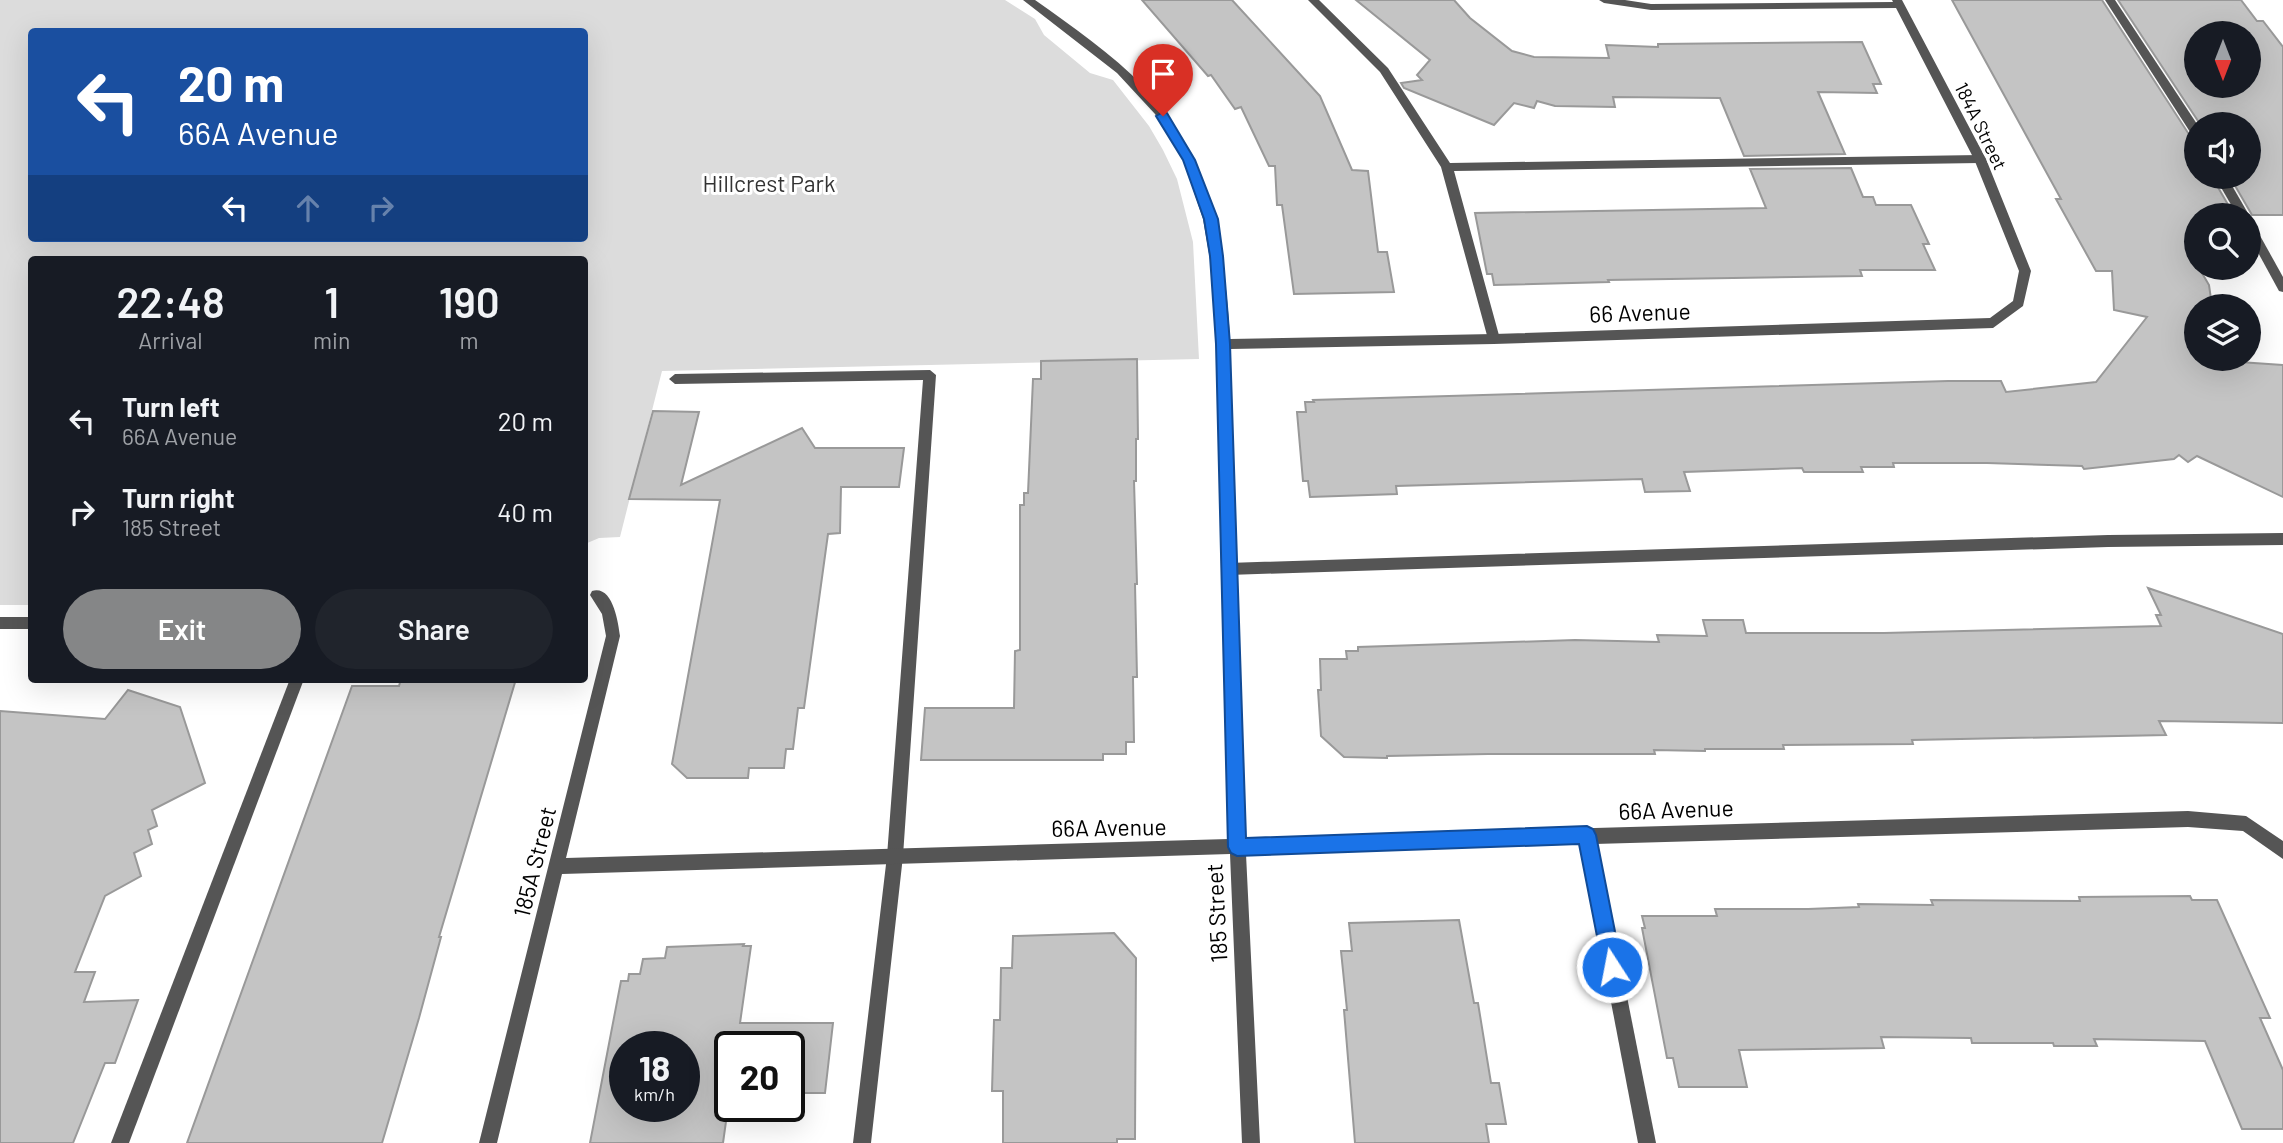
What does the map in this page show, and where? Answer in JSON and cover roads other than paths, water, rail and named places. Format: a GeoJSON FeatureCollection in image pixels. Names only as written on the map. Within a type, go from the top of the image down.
{"type":"FeatureCollection","features":[{"type":"Feature","properties":{"kind":"street","name":"185 Street"},"geometry":{"type":"LineString","coordinates":[[1028,0],[1106,55],[1137,84],[1163,116],[1189,160],[1211,219],[1223,344],[1237,847],[1251,1143]]}},
{"type":"Feature","properties":{"kind":"street"},"geometry":{"type":"LineString","coordinates":[[1313,0],[1384,70],[1447,167],[1494,339]]}},
{"type":"Feature","properties":{"kind":"street"},"geometry":{"type":"LineString","coordinates":[[1604,0],[1651,7],[1698,3],[1899,2]]}},
{"type":"Feature","properties":{"kind":"street"},"geometry":{"type":"LineString","coordinates":[[2110,0],[2184,114]]}},
{"type":"Feature","properties":{"kind":"street","name":"184A Street"},"geometry":{"type":"LineString","coordinates":[[1899,2],[1980,159],[2025,271]]}},
{"type":"Feature","properties":{"kind":"street"},"geometry":{"type":"LineString","coordinates":[[1447,167],[1980,159]]}},
{"type":"Feature","properties":{"kind":"street"},"geometry":{"type":"LineString","coordinates":[[2261,248],[2283,288]]}},
{"type":"Feature","properties":{"kind":"street","name":"66 Avenue"},"geometry":{"type":"LineString","coordinates":[[1223,344],[1494,339],[1993,323],[2020,303],[2025,271]]}},
{"type":"Feature","properties":{"kind":"street"},"geometry":{"type":"LineString","coordinates":[[675,379],[930,375],[895,856],[862,1143]]}},
{"type":"Feature","properties":{"kind":"street"},"geometry":{"type":"LineString","coordinates":[[1228,569],[2094,542],[2283,539]]}},
{"type":"Feature","properties":{"kind":"street","name":"185A Street"},"geometry":{"type":"LineString","coordinates":[[488,1143],[613,636],[609,612],[597,595]]}},
{"type":"Feature","properties":{"kind":"street"},"geometry":{"type":"LineString","coordinates":[[0,624],[28,623]]}},
{"type":"Feature","properties":{"kind":"street"},"geometry":{"type":"LineString","coordinates":[[120,1143],[295,683]]}},
{"type":"Feature","properties":{"kind":"street","name":"66A Avenue"},"geometry":{"type":"LineString","coordinates":[[558,866],[2188,819],[2246,824],[2283,851]]}},
{"type":"Feature","properties":{"kind":"street"},"geometry":{"type":"LineString","coordinates":[[1587,835],[1647,1143]]}},
{"type":"Feature","properties":{"kind":"park label","name":"Hillcrest Park"},"geometry":{"type":"Point","coordinates":[769,184]}}]}
